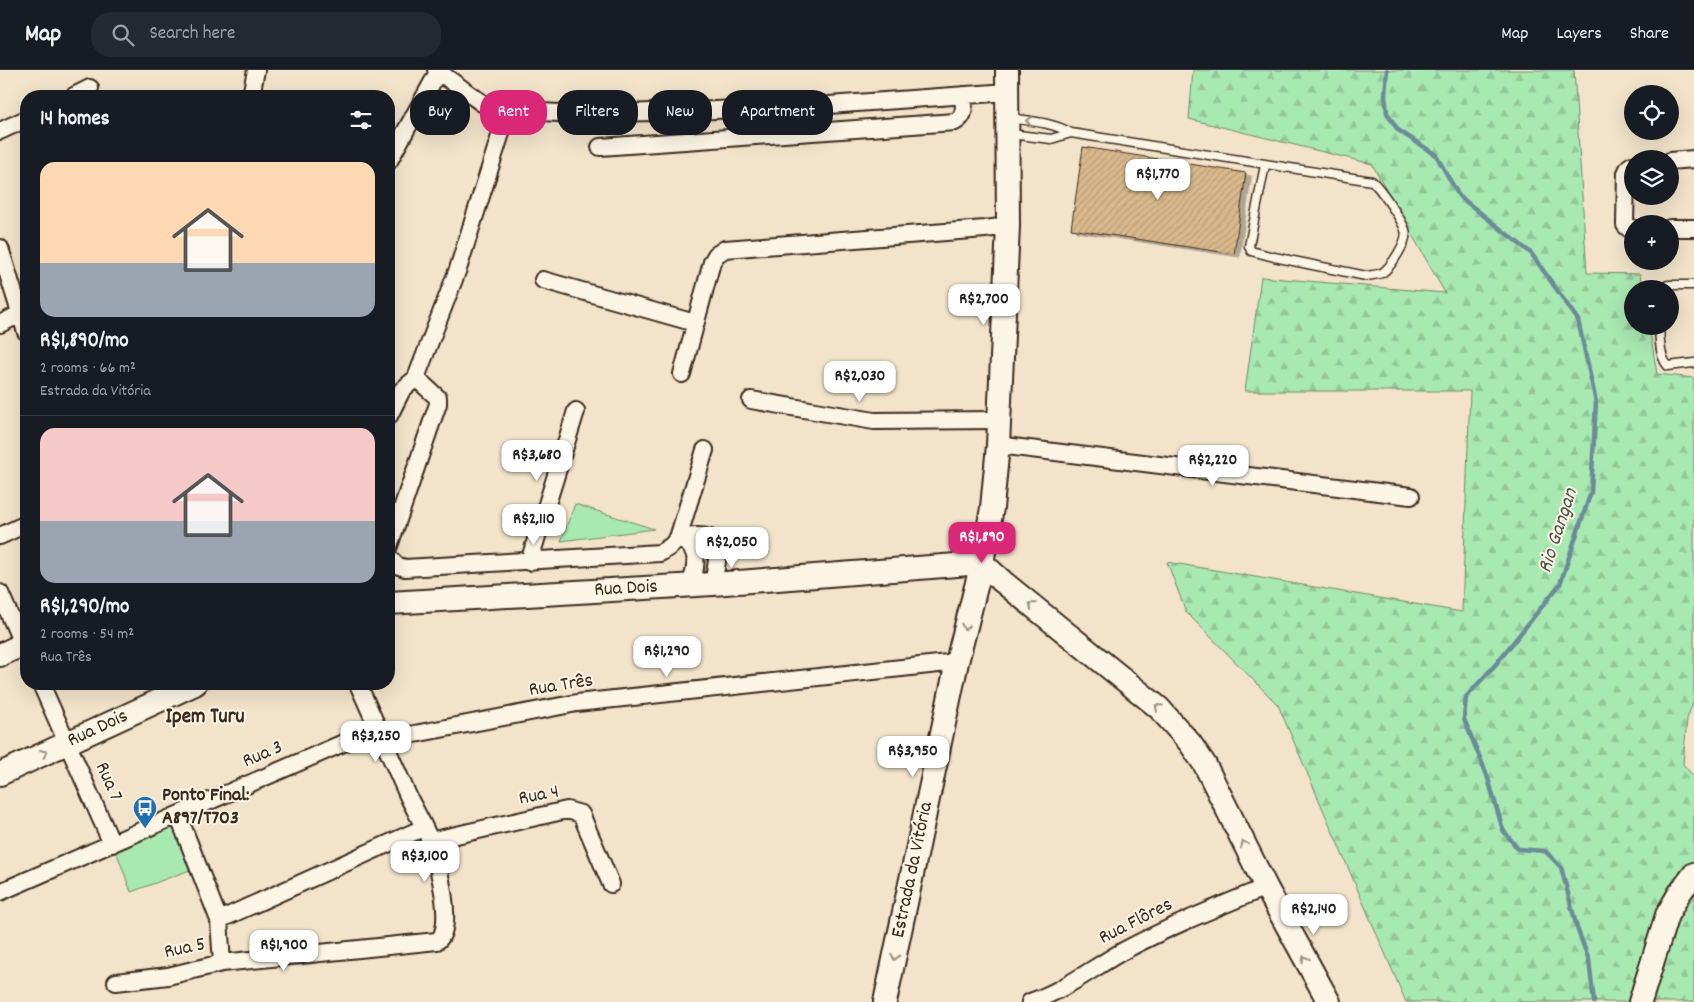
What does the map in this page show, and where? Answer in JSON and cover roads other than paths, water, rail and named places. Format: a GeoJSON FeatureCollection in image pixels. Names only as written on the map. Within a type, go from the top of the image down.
{"type":"FeatureCollection","features":[{"type":"Feature","properties":{"kind":"main road","name":"Estrada da Vitória"},"geometry":{"type":"LineString","coordinates":[[885,1002],[957,662],[982,563],[992,508],[998,445],[1008,226],[1007,81]]}},
{"type":"Feature","properties":{"kind":"main road"},"geometry":{"type":"LineString","coordinates":[[982,563],[1160,708],[1175,724],[1205,765],[1266,887],[1329,1002]]}},
{"type":"Feature","properties":{"kind":"main road","name":"Rua Dois"},"geometry":{"type":"LineString","coordinates":[[395,603],[702,585],[982,563]]}},
{"type":"Feature","properties":{"kind":"main road"},"geometry":{"type":"LineString","coordinates":[[974,590],[985,583],[1003,582]]}},
{"type":"Feature","properties":{"kind":"main road"},"geometry":{"type":"LineString","coordinates":[[0,655],[20,648]]}},
{"type":"Feature","properties":{"kind":"main road","name":"Rua Dois"},"geometry":{"type":"LineString","coordinates":[[0,774],[182,690]]}},
{"type":"Feature","properties":{"kind":"main road"},"geometry":{"type":"LineString","coordinates":[[1640,1002],[1667,915],[1679,894],[1694,874]]}},
{"type":"Feature","properties":{"kind":"street"},"geometry":{"type":"LineString","coordinates":[[252,90],[256,70]]}},
{"type":"Feature","properties":{"kind":"street"},"geometry":{"type":"LineString","coordinates":[[395,150],[437,71],[482,103],[510,110],[576,114],[829,105],[963,95],[1007,81]]}},
{"type":"Feature","properties":{"kind":"street"},"geometry":{"type":"LineString","coordinates":[[86,90],[90,88]]}},
{"type":"Feature","properties":{"kind":"street"},"geometry":{"type":"LineString","coordinates":[[600,147],[955,122],[961,119],[964,112],[963,95]]}},
{"type":"Feature","properties":{"kind":"street"},"geometry":{"type":"LineString","coordinates":[[0,131],[20,122]]}},
{"type":"Feature","properties":{"kind":"street"},"geometry":{"type":"LineString","coordinates":[[395,404],[402,390],[416,378],[458,269],[499,135]]}},
{"type":"Feature","properties":{"kind":"street"},"geometry":{"type":"LineString","coordinates":[[1679,160],[1694,159]]}},
{"type":"Feature","properties":{"kind":"street"},"geometry":{"type":"LineString","coordinates":[[682,374],[712,262],[716,255],[725,249],[1008,226]]}},
{"type":"Feature","properties":{"kind":"street"},"geometry":{"type":"LineString","coordinates":[[1679,228],[1694,228]]}},
{"type":"Feature","properties":{"kind":"street"},"geometry":{"type":"LineString","coordinates":[[0,248],[20,301]]}},
{"type":"Feature","properties":{"kind":"street"},"geometry":{"type":"LineString","coordinates":[[544,280],[695,323]]}},
{"type":"Feature","properties":{"kind":"street"},"geometry":{"type":"LineString","coordinates":[[0,324],[20,314]]}},
{"type":"Feature","properties":{"kind":"street"},"geometry":{"type":"LineString","coordinates":[[395,529],[438,404],[438,398],[435,393],[416,378]]}},
{"type":"Feature","properties":{"kind":"street"},"geometry":{"type":"LineString","coordinates":[[751,400],[874,421],[999,420]]}},
{"type":"Feature","properties":{"kind":"street"},"geometry":{"type":"LineString","coordinates":[[529,562],[576,411]]}},
{"type":"Feature","properties":{"kind":"street"},"geometry":{"type":"LineString","coordinates":[[998,445],[1411,496]]}},
{"type":"Feature","properties":{"kind":"street"},"geometry":{"type":"LineString","coordinates":[[395,564],[405,568],[529,562],[654,554],[666,550],[678,538],[706,450]]}},
{"type":"Feature","properties":{"kind":"street"},"geometry":{"type":"LineString","coordinates":[[0,536],[20,527]]}},
{"type":"Feature","properties":{"kind":"street"},"geometry":{"type":"LineString","coordinates":[[678,538],[706,536],[716,542],[719,549],[702,585]]}},
{"type":"Feature","properties":{"kind":"street"},"geometry":{"type":"LineString","coordinates":[[678,538],[689,544],[695,554],[696,566],[702,585]]}},
{"type":"Feature","properties":{"kind":"street"},"geometry":{"type":"LineString","coordinates":[[0,593],[20,635]]}},
{"type":"Feature","properties":{"kind":"street","name":"Rua Três"},"geometry":{"type":"LineString","coordinates":[[381,734],[577,703],[957,662]]}},
{"type":"Feature","properties":{"kind":"street","name":"Rua 7"},"geometry":{"type":"LineString","coordinates":[[44,690],[112,844]]}},
{"type":"Feature","properties":{"kind":"street"},"geometry":{"type":"LineString","coordinates":[[361,690],[427,835]]}},
{"type":"Feature","properties":{"kind":"street","name":"Rua 3"},"geometry":{"type":"LineString","coordinates":[[0,892],[178,815],[381,734]]}},
{"type":"Feature","properties":{"kind":"street","name":"Rua 4"},"geometry":{"type":"LineString","coordinates":[[219,920],[427,835],[568,810],[581,814],[610,884]]}},
{"type":"Feature","properties":{"kind":"street"},"geometry":{"type":"LineString","coordinates":[[178,815],[219,920],[222,963]]}},
{"type":"Feature","properties":{"kind":"street","name":"Rua 5"},"geometry":{"type":"LineString","coordinates":[[116,982],[168,976],[222,963],[437,941],[442,938],[445,910],[440,878],[427,835]]}},
{"type":"Feature","properties":{"kind":"street","name":"Rua Flôres"},"geometry":{"type":"LineString","coordinates":[[1030,1002],[1058,989],[1125,950],[1184,921],[1266,887]]}},
{"type":"Feature","properties":{"kind":"lane"},"geometry":{"type":"LineString","coordinates":[[1008,126],[1051,125],[1071,133],[1374,182],[1406,231],[1405,239],[1390,267],[1380,274],[1366,276],[1251,251],[1249,246],[1265,165]]}},
{"type":"Feature","properties":{"kind":"lane"},"geometry":{"type":"LineString","coordinates":[[1008,126],[1051,139],[1071,133]]}},
{"type":"Feature","properties":{"kind":"lane"},"geometry":{"type":"LineString","coordinates":[[1679,285],[1694,285]]}},
{"type":"Feature","properties":{"kind":"lane"},"geometry":{"type":"LineString","coordinates":[[1660,335],[1663,358],[1668,366],[1694,364]]}},
{"type":"Feature","properties":{"kind":"waterway","name":"Rio Gangan"},"geometry":{"type":"LineString","coordinates":[[1387,70],[1385,96],[1387,113],[1398,130],[1436,155],[1459,196],[1531,253],[1578,320],[1596,402],[1591,492],[1560,584],[1496,664],[1466,697],[1464,719],[1487,775],[1503,830],[1518,849],[1545,851],[1561,867],[1577,928],[1589,960],[1594,1002]]}},
{"type":"Feature","properties":{"kind":"place","name":"Ponto Final: A897/T703"},"geometry":{"type":"Point","coordinates":[145,829]}},
{"type":"Feature","properties":{"kind":"district","name":"Ipem Turu"},"geometry":{"type":"Point","coordinates":[205,718]}}]}
